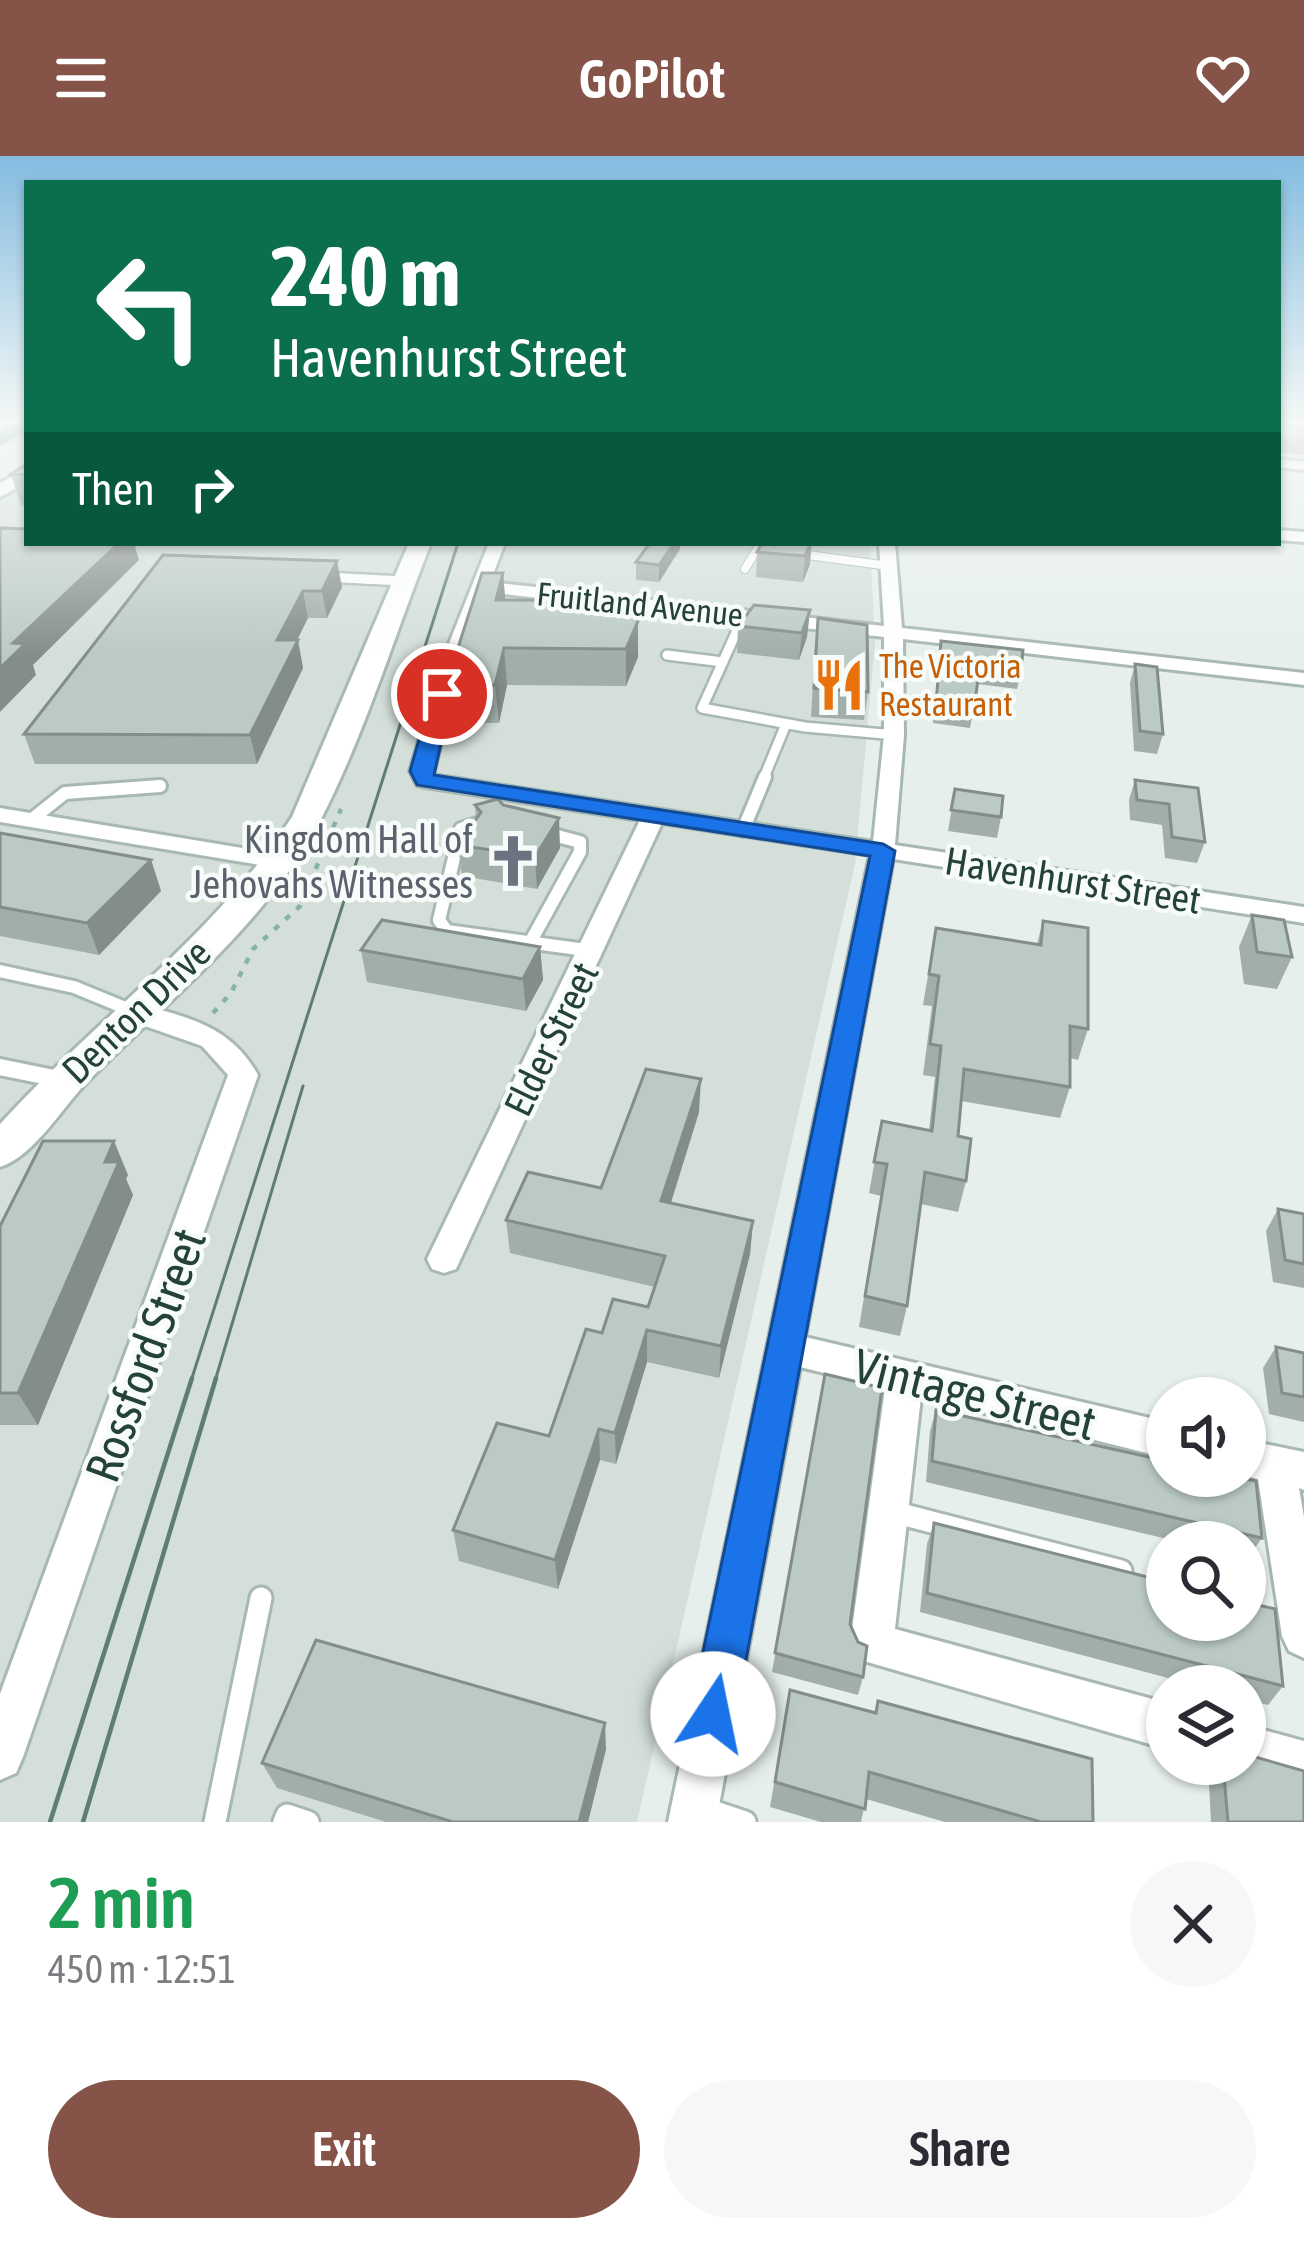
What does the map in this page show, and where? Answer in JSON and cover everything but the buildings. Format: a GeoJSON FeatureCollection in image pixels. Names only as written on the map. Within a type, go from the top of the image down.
{"type":"FeatureCollection","features":[{"type":"Feature","properties":{"kind":"street","name":"Denton Drive"},"geometry":{"type":"LineString","coordinates":[[3,1144],[232,919],[279,861],[307,817],[419,546]]}},
{"type":"Feature","properties":{"kind":"street"},"geometry":{"type":"LineString","coordinates":[[478,586],[495,546]]}},
{"type":"Feature","properties":{"kind":"street"},"geometry":{"type":"LineString","coordinates":[[694,1814],[883,851],[896,735],[897,632],[888,554]]}},
{"type":"Feature","properties":{"kind":"street","name":"Fruitland Avenue"},"geometry":{"type":"LineString","coordinates":[[478,586],[1304,679]]}},
{"type":"Feature","properties":{"kind":"street","name":"Havenhurst Street"},"geometry":{"type":"LineString","coordinates":[[478,586],[421,771],[425,780],[510,807],[653,817],[1304,915]]}},
{"type":"Feature","properties":{"kind":"street"},"geometry":{"type":"LineString","coordinates":[[0,815],[279,861]]}},
{"type":"Feature","properties":{"kind":"street","name":"Elder Street"},"geometry":{"type":"LineString","coordinates":[[444,1259],[653,817]]}},
{"type":"Feature","properties":{"kind":"street","name":"Rossford Street"},"geometry":{"type":"LineString","coordinates":[[0,1757],[243,1075],[236,1058],[218,1040],[136,1012]]}},
{"type":"Feature","properties":{"kind":"street","name":"Vintage Street"},"geometry":{"type":"LineString","coordinates":[[783,1347],[1146,1435]]}},
{"type":"Feature","properties":{"kind":"street"},"geometry":{"type":"LineString","coordinates":[[904,1377],[872,1645],[1146,1720]]}},
{"type":"Feature","properties":{"kind":"street"},"geometry":{"type":"LineString","coordinates":[[1275,1464],[1296,1622]]}},
{"type":"Feature","properties":{"kind":"street"},"geometry":{"type":"LineString","coordinates":[[1266,1754],[1304,1764]]}},
{"type":"Feature","properties":{"kind":"lane"},"geometry":{"type":"LineString","coordinates":[[745,569],[757,549],[888,554]]}},
{"type":"Feature","properties":{"kind":"lane"},"geometry":{"type":"LineString","coordinates":[[306,576],[404,581]]}},
{"type":"Feature","properties":{"kind":"lane"},"geometry":{"type":"LineString","coordinates":[[744,615],[702,708],[786,724],[896,735]]}},
{"type":"Feature","properties":{"kind":"lane"},"geometry":{"type":"LineString","coordinates":[[668,655],[723,662]]}},
{"type":"Feature","properties":{"kind":"lane"},"geometry":{"type":"LineString","coordinates":[[743,830],[786,724]]}},
{"type":"Feature","properties":{"kind":"lane"},"geometry":{"type":"LineString","coordinates":[[31,820],[65,793],[160,786]]}},
{"type":"Feature","properties":{"kind":"lane"},"geometry":{"type":"LineString","coordinates":[[510,807],[461,830],[439,920],[447,931],[593,951]]}},
{"type":"Feature","properties":{"kind":"lane"},"geometry":{"type":"LineString","coordinates":[[531,941],[580,852],[580,842],[572,838],[538,832]]}},
{"type":"Feature","properties":{"kind":"lane"},"geometry":{"type":"LineString","coordinates":[[0,971],[74,987],[136,1012]]}},
{"type":"Feature","properties":{"kind":"lane"},"geometry":{"type":"LineString","coordinates":[[0,1067],[64,1080]]}},
{"type":"Feature","properties":{"kind":"lane"},"geometry":{"type":"LineString","coordinates":[[888,1511],[1145,1577]]}},
{"type":"Feature","properties":{"kind":"lane"},"geometry":{"type":"LineString","coordinates":[[215,1822],[262,1598]]}},
{"type":"Feature","properties":{"kind":"lane"},"geometry":{"type":"LineString","coordinates":[[694,1814],[745,1822]]}},
{"type":"Feature","properties":{"kind":"lane"},"geometry":{"type":"LineString","coordinates":[[284,1822],[286,1815],[308,1822]]}},
{"type":"Feature","properties":{"kind":"shaded area"},"geometry":{"type":"Polygon","coordinates":[[[0,502],[24,502],[24,546],[870,546],[875,642],[855,864],[637,1822],[0,1822],[0,502]]]}},
{"type":"Feature","properties":{"kind":"tram line"},"geometry":{"type":"LineString","coordinates":[[191,1381],[457,546]]}},
{"type":"Feature","properties":{"kind":"tram line"},"geometry":{"type":"LineString","coordinates":[[215,1381],[303,1086]]}},
{"type":"Feature","properties":{"kind":"tram line"},"geometry":{"type":"LineString","coordinates":[[50,1822],[192,1378]]}},
{"type":"Feature","properties":{"kind":"tram line"},"geometry":{"type":"LineString","coordinates":[[83,1822],[216,1378]]}},
{"type":"Feature","properties":{"kind":"place","name":"The Victoria Restaurant"},"geometry":{"type":"Point","coordinates":[839,685]}},
{"type":"Feature","properties":{"kind":"place","name":"Kingdom Hall of Jehovahs Witnesses"},"geometry":{"type":"Point","coordinates":[513,861]}},
{"type":"Feature","properties":{"kind":"route"},"geometry":{"type":"LineString","coordinates":[[442,694],[421,771],[425,780],[883,851],[713,1714]]}}]}
